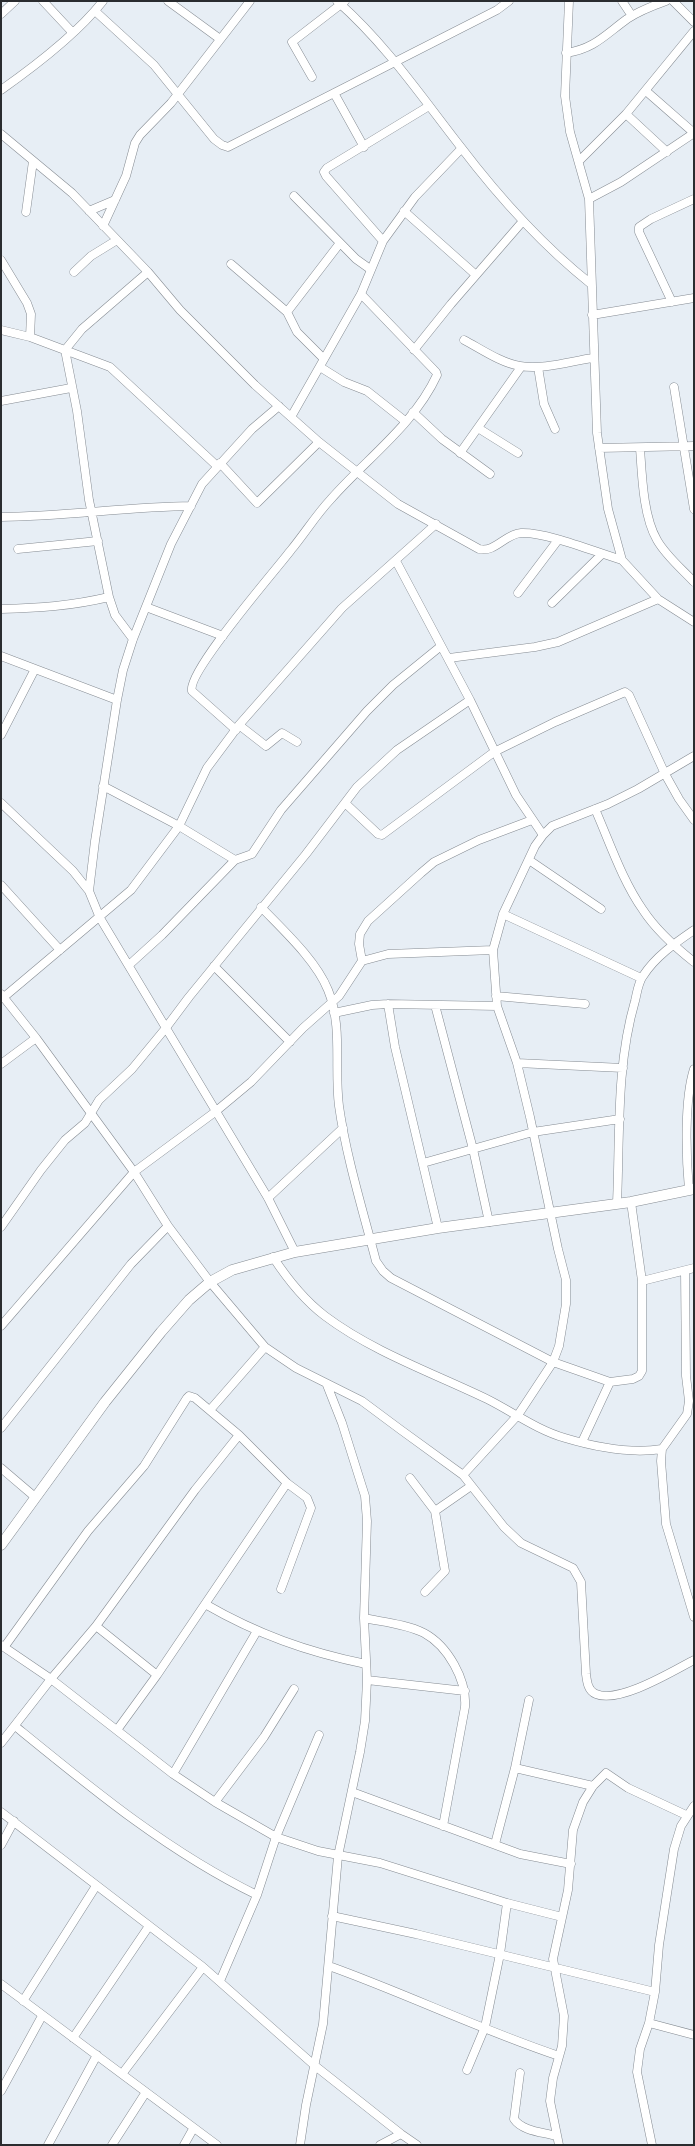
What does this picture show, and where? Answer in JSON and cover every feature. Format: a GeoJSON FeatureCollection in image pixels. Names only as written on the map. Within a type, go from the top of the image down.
{"type":"FeatureCollection","features":[{"type":"Feature","properties":{"kind":"street"},"geometry":{"type":"LineString","coordinates":[[1,14],[15,1]]}},
{"type":"Feature","properties":{"kind":"street"},"geometry":{"type":"LineString","coordinates":[[43,1],[72,32]]}},
{"type":"Feature","properties":{"kind":"street"},"geometry":{"type":"LineString","coordinates":[[1,90],[72,32],[103,1]]}},
{"type":"Feature","properties":{"kind":"street"},"geometry":{"type":"LineString","coordinates":[[168,1],[220,39]]}},
{"type":"Feature","properties":{"kind":"street"},"geometry":{"type":"LineString","coordinates":[[103,226],[126,176],[135,143],[140,134],[171,103],[250,1]]}},
{"type":"Feature","properties":{"kind":"street"},"geometry":{"type":"LineString","coordinates":[[95,11],[144,55],[214,139],[228,147],[497,10],[509,1]]}},
{"type":"Feature","properties":{"kind":"street"},"geometry":{"type":"LineString","coordinates":[[569,1],[565,96],[570,132],[589,199],[593,358],[599,448],[608,509],[622,560],[658,599],[694,622]]}},
{"type":"Feature","properties":{"kind":"street"},"geometry":{"type":"LineString","coordinates":[[622,1],[632,16]]}},
{"type":"Feature","properties":{"kind":"street"},"geometry":{"type":"LineString","coordinates":[[566,54],[583,51],[632,16],[648,7],[666,1]]}},
{"type":"Feature","properties":{"kind":"street"},"geometry":{"type":"LineString","coordinates":[[673,1],[694,22]]}},
{"type":"Feature","properties":{"kind":"street"},"geometry":{"type":"LineString","coordinates":[[312,77],[292,42],[341,2],[396,61],[462,149],[523,221],[591,284]]}},
{"type":"Feature","properties":{"kind":"street"},"geometry":{"type":"LineString","coordinates":[[579,161],[626,114],[694,31]]}},
{"type":"Feature","properties":{"kind":"street"},"geometry":{"type":"LineString","coordinates":[[589,199],[622,182],[694,133],[646,90]]}},
{"type":"Feature","properties":{"kind":"street"},"geometry":{"type":"LineString","coordinates":[[334,93],[364,147]]}},
{"type":"Feature","properties":{"kind":"street"},"geometry":{"type":"LineString","coordinates":[[383,241],[324,172],[326,168],[364,147],[429,106]]}},
{"type":"Feature","properties":{"kind":"street"},"geometry":{"type":"LineString","coordinates":[[626,114],[667,152]]}},
{"type":"Feature","properties":{"kind":"street"},"geometry":{"type":"LineString","coordinates":[[1,134],[72,193],[148,272],[180,310],[279,406],[319,442],[398,504],[478,549],[490,549],[518,533],[558,540],[622,560]]}},
{"type":"Feature","properties":{"kind":"street"},"geometry":{"type":"LineString","coordinates":[[291,417],[361,294],[383,241],[404,211],[462,149]]}},
{"type":"Feature","properties":{"kind":"street"},"geometry":{"type":"LineString","coordinates":[[26,212],[33,161]]}},
{"type":"Feature","properties":{"kind":"street"},"geometry":{"type":"LineString","coordinates":[[294,196],[340,243],[370,269]]}},
{"type":"Feature","properties":{"kind":"street"},"geometry":{"type":"LineString","coordinates":[[672,302],[639,232],[639,227],[651,219],[694,199]]}},
{"type":"Feature","properties":{"kind":"street"},"geometry":{"type":"LineString","coordinates":[[89,211],[115,200]]}},
{"type":"Feature","properties":{"kind":"street"},"geometry":{"type":"LineString","coordinates":[[404,211],[476,275]]}},
{"type":"Feature","properties":{"kind":"street"},"geometry":{"type":"LineString","coordinates":[[414,350],[523,221]]}},
{"type":"Feature","properties":{"kind":"street"},"geometry":{"type":"LineString","coordinates":[[74,272],[91,256],[117,240]]}},
{"type":"Feature","properties":{"kind":"street"},"geometry":{"type":"LineString","coordinates":[[287,312],[340,243]]}},
{"type":"Feature","properties":{"kind":"street"},"geometry":{"type":"LineString","coordinates":[[1,260],[27,303],[31,314],[30,337]]}},
{"type":"Feature","properties":{"kind":"street"},"geometry":{"type":"LineString","coordinates":[[231,264],[287,312],[297,332],[324,359]]}},
{"type":"Feature","properties":{"kind":"street"},"geometry":{"type":"LineString","coordinates":[[133,640],[115,615],[108,597],[91,513],[77,411],[65,350],[82,329],[148,272]]}},
{"type":"Feature","properties":{"kind":"street"},"geometry":{"type":"LineString","coordinates":[[297,742],[282,733],[266,746],[237,727],[192,691],[191,688],[210,653],[330,499],[406,421],[437,375],[361,294]]}},
{"type":"Feature","properties":{"kind":"street"},"geometry":{"type":"LineString","coordinates":[[592,315],[694,298]]}},
{"type":"Feature","properties":{"kind":"street"},"geometry":{"type":"LineString","coordinates":[[1,330],[30,337],[110,367],[219,465],[257,503],[319,442]]}},
{"type":"Feature","properties":{"kind":"street"},"geometry":{"type":"LineString","coordinates":[[464,340],[512,364],[522,367],[538,367],[593,358]]}},
{"type":"Feature","properties":{"kind":"street"},"geometry":{"type":"LineString","coordinates":[[320,367],[344,382],[367,391],[406,421]]}},
{"type":"Feature","properties":{"kind":"street"},"geometry":{"type":"LineString","coordinates":[[460,453],[522,367]]}},
{"type":"Feature","properties":{"kind":"street"},"geometry":{"type":"LineString","coordinates":[[538,367],[544,404],[555,429]]}},
{"type":"Feature","properties":{"kind":"street"},"geometry":{"type":"LineString","coordinates":[[674,387],[682,447],[694,509]]}},
{"type":"Feature","properties":{"kind":"street"},"geometry":{"type":"LineString","coordinates":[[1,401],[71,388]]}},
{"type":"Feature","properties":{"kind":"street"},"geometry":{"type":"LineString","coordinates":[[90,892],[103,786],[113,734],[117,700],[123,670],[133,640],[171,544],[202,484],[252,429],[279,406]]}},
{"type":"Feature","properties":{"kind":"street"},"geometry":{"type":"LineString","coordinates":[[413,412],[460,453],[490,474]]}},
{"type":"Feature","properties":{"kind":"street"},"geometry":{"type":"LineString","coordinates":[[478,428],[518,453]]}},
{"type":"Feature","properties":{"kind":"street"},"geometry":{"type":"LineString","coordinates":[[599,448],[694,446]]}},
{"type":"Feature","properties":{"kind":"street"},"geometry":{"type":"LineString","coordinates":[[640,448],[642,479],[651,524],[657,540],[694,582]]}},
{"type":"Feature","properties":{"kind":"street"},"geometry":{"type":"LineString","coordinates":[[1,517],[91,513],[142,507],[191,506]]}},
{"type":"Feature","properties":{"kind":"street"},"geometry":{"type":"LineString","coordinates":[[436,524],[342,608],[237,727],[207,768],[179,826],[131,890],[100,918],[3,995],[134,1172],[168,1226],[210,1282],[264,1347],[282,1360],[362,1402],[462,1475],[504,1527],[521,1543],[556,1559],[572,1568],[578,1574],[581,1582],[587,1683],[596,1694],[615,1695],[636,1688],[694,1660]]}},
{"type":"Feature","properties":{"kind":"street"},"geometry":{"type":"LineString","coordinates":[[518,593],[558,540]]}},
{"type":"Feature","properties":{"kind":"street"},"geometry":{"type":"LineString","coordinates":[[18,549],[98,541]]}},
{"type":"Feature","properties":{"kind":"street"},"geometry":{"type":"LineString","coordinates":[[552,603],[602,554]]}},
{"type":"Feature","properties":{"kind":"street"},"geometry":{"type":"LineString","coordinates":[[396,561],[449,658],[516,796],[543,835]]}},
{"type":"Feature","properties":{"kind":"street"},"geometry":{"type":"LineString","coordinates":[[1,609],[63,606],[108,597]]}},
{"type":"Feature","properties":{"kind":"street"},"geometry":{"type":"LineString","coordinates":[[449,658],[535,647],[558,642],[658,599]]}},
{"type":"Feature","properties":{"kind":"street"},"geometry":{"type":"LineString","coordinates":[[146,607],[223,636]]}},
{"type":"Feature","properties":{"kind":"street"},"geometry":{"type":"LineString","coordinates":[[129,965],[162,935],[235,860],[252,854],[282,810],[367,711],[393,685],[441,646]]}},
{"type":"Feature","properties":{"kind":"street"},"geometry":{"type":"LineString","coordinates":[[1,656],[117,700]]}},
{"type":"Feature","properties":{"kind":"street"},"geometry":{"type":"LineString","coordinates":[[1,735],[5,721],[35,669]]}},
{"type":"Feature","properties":{"kind":"street"},"geometry":{"type":"LineString","coordinates":[[345,803],[378,834],[382,835],[494,752],[555,722],[625,692],[629,694],[679,799],[694,820]]}},
{"type":"Feature","properties":{"kind":"street"},"geometry":{"type":"LineString","coordinates":[[1,1227],[40,1170],[65,1140],[85,1123],[99,1100],[132,1070],[261,907],[375,769],[397,750],[470,700]]}},
{"type":"Feature","properties":{"kind":"street"},"geometry":{"type":"LineString","coordinates":[[462,1475],[518,1415],[553,1362],[559,1346],[567,1290],[517,1063],[497,1006],[493,950],[503,914],[528,860],[543,835],[552,826],[595,810],[666,774],[694,756]]}},
{"type":"Feature","properties":{"kind":"street"},"geometry":{"type":"LineString","coordinates":[[103,786],[179,826],[235,860]]}},
{"type":"Feature","properties":{"kind":"street"},"geometry":{"type":"LineString","coordinates":[[1,803],[60,858],[90,892],[100,918],[165,1030],[268,1198],[295,1252]]}},
{"type":"Feature","properties":{"kind":"street"},"geometry":{"type":"LineString","coordinates":[[595,810],[635,898],[643,911],[673,945],[694,962]]}},
{"type":"Feature","properties":{"kind":"street"},"geometry":{"type":"LineString","coordinates":[[362,961],[359,944],[360,934],[368,921],[434,862],[479,840],[532,820]]}},
{"type":"Feature","properties":{"kind":"street"},"geometry":{"type":"LineString","coordinates":[[528,860],[600,909]]}},
{"type":"Feature","properties":{"kind":"street"},"geometry":{"type":"LineString","coordinates":[[1,884],[60,950]]}},
{"type":"Feature","properties":{"kind":"street"},"geometry":{"type":"LineString","coordinates":[[261,907],[291,939],[317,972],[328,990],[334,1012],[339,1105],[343,1128],[376,1260],[391,1278],[553,1362],[610,1382],[633,1379],[642,1372],[642,1281],[631,1202]]}},
{"type":"Feature","properties":{"kind":"street"},"geometry":{"type":"LineString","coordinates":[[503,914],[641,978]]}},
{"type":"Feature","properties":{"kind":"street"},"geometry":{"type":"LineString","coordinates":[[617,1203],[624,1053],[631,1015],[641,978],[650,966],[673,945],[694,930]]}},
{"type":"Feature","properties":{"kind":"street"},"geometry":{"type":"LineString","coordinates":[[1,1326],[134,1172],[215,1112],[251,1082],[332,1002],[362,961],[388,954],[493,950]]}},
{"type":"Feature","properties":{"kind":"street"},"geometry":{"type":"LineString","coordinates":[[214,966],[290,1042]]}},
{"type":"Feature","properties":{"kind":"street"},"geometry":{"type":"LineString","coordinates":[[496,996],[585,1004]]}},
{"type":"Feature","properties":{"kind":"street"},"geometry":{"type":"LineString","coordinates":[[334,1012],[388,1004],[497,1006]]}},
{"type":"Feature","properties":{"kind":"street"},"geometry":{"type":"LineString","coordinates":[[388,1004],[397,1056],[438,1228]]}},
{"type":"Feature","properties":{"kind":"street"},"geometry":{"type":"LineString","coordinates":[[435,1006],[473,1149],[489,1222]]}},
{"type":"Feature","properties":{"kind":"street"},"geometry":{"type":"LineString","coordinates":[[1,1064],[36,1038]]}},
{"type":"Feature","properties":{"kind":"street"},"geometry":{"type":"LineString","coordinates":[[517,1063],[623,1068]]}},
{"type":"Feature","properties":{"kind":"street"},"geometry":{"type":"LineString","coordinates":[[1,1545],[160,1332],[189,1300],[210,1282],[232,1270],[295,1252],[371,1241],[438,1228],[631,1202],[691,1189],[687,1140],[690,1085],[694,1071]]}},
{"type":"Feature","properties":{"kind":"street"},"geometry":{"type":"LineString","coordinates":[[423,1163],[533,1132],[620,1119]]}},
{"type":"Feature","properties":{"kind":"street"},"geometry":{"type":"LineString","coordinates":[[268,1198],[343,1128]]}},
{"type":"Feature","properties":{"kind":"street"},"geometry":{"type":"LineString","coordinates":[[1,1428],[132,1264],[168,1226]]}},
{"type":"Feature","properties":{"kind":"street"},"geometry":{"type":"LineString","coordinates":[[273,1257],[305,1300],[326,1317],[356,1336],[518,1415],[537,1427],[563,1438],[632,1451],[662,1449]]}},
{"type":"Feature","properties":{"kind":"street"},"geometry":{"type":"LineString","coordinates":[[642,1281],[694,1268]]}},
{"type":"Feature","properties":{"kind":"street"},"geometry":{"type":"LineString","coordinates":[[685,1271],[686,1376],[689,1401],[687,1414],[662,1449],[666,1524],[694,1617]]}},
{"type":"Feature","properties":{"kind":"street"},"geometry":{"type":"LineString","coordinates":[[210,1410],[264,1347]]}},
{"type":"Feature","properties":{"kind":"street"},"geometry":{"type":"LineString","coordinates":[[582,1442],[610,1382]]}},
{"type":"Feature","properties":{"kind":"street"},"geometry":{"type":"LineString","coordinates":[[300,2145],[323,2024],[338,1856],[365,1721],[367,1680],[364,1618],[366,1496],[342,1423],[327,1385]]}},
{"type":"Feature","properties":{"kind":"street"},"geometry":{"type":"LineString","coordinates":[[281,1589],[311,1508],[307,1498],[287,1483],[239,1435],[192,1396],[187,1398],[144,1466],[88,1531],[3,1646],[51,1679],[173,1774],[215,1802],[276,1837],[318,1851],[380,1863],[507,1903],[562,1917]]}},
{"type":"Feature","properties":{"kind":"street"},"geometry":{"type":"LineString","coordinates":[[1,1743],[51,1679],[96,1626],[195,1490],[239,1435]]}},
{"type":"Feature","properties":{"kind":"street"},"geometry":{"type":"LineString","coordinates":[[1,1468],[35,1497]]}},
{"type":"Feature","properties":{"kind":"street"},"geometry":{"type":"LineString","coordinates":[[410,1478],[435,1511],[444,1571],[425,1592]]}},
{"type":"Feature","properties":{"kind":"street"},"geometry":{"type":"LineString","coordinates":[[117,1730],[157,1675],[287,1483]]}},
{"type":"Feature","properties":{"kind":"street"},"geometry":{"type":"LineString","coordinates":[[435,1511],[471,1486]]}},
{"type":"Feature","properties":{"kind":"street"},"geometry":{"type":"LineString","coordinates":[[205,1604],[256,1631],[320,1654],[366,1664]]}},
{"type":"Feature","properties":{"kind":"street"},"geometry":{"type":"LineString","coordinates":[[364,1618],[424,1633],[435,1641],[458,1671],[465,1691],[465,1707],[443,1826]]}},
{"type":"Feature","properties":{"kind":"street"},"geometry":{"type":"LineString","coordinates":[[96,1626],[157,1675]]}},
{"type":"Feature","properties":{"kind":"street"},"geometry":{"type":"LineString","coordinates":[[173,1774],[256,1631]]}},
{"type":"Feature","properties":{"kind":"street"},"geometry":{"type":"LineString","coordinates":[[367,1680],[465,1691]]}},
{"type":"Feature","properties":{"kind":"street"},"geometry":{"type":"LineString","coordinates":[[215,1802],[264,1737],[294,1688]]}},
{"type":"Feature","properties":{"kind":"street"},"geometry":{"type":"LineString","coordinates":[[495,1844],[515,1768],[529,1700]]}},
{"type":"Feature","properties":{"kind":"street"},"geometry":{"type":"LineString","coordinates":[[15,1726],[158,1837],[208,1870],[257,1895]]}},
{"type":"Feature","properties":{"kind":"street"},"geometry":{"type":"LineString","coordinates":[[220,1981],[257,1895],[276,1837],[320,1735]]}},
{"type":"Feature","properties":{"kind":"street"},"geometry":{"type":"LineString","coordinates":[[515,1768],[594,1786]]}},
{"type":"Feature","properties":{"kind":"street"},"geometry":{"type":"LineString","coordinates":[[558,2145],[550,2101],[562,2046],[564,2016],[552,1959],[568,1890],[573,1830],[583,1802],[604,1774],[609,1773],[628,1788],[686,1815]]}},
{"type":"Feature","properties":{"kind":"street"},"geometry":{"type":"LineString","coordinates":[[352,1792],[520,1854],[571,1864]]}},
{"type":"Feature","properties":{"kind":"street"},"geometry":{"type":"LineString","coordinates":[[652,2145],[637,2072],[640,2049],[649,2023],[655,1992],[659,1945],[674,1849],[680,1826],[694,1806]]}},
{"type":"Feature","properties":{"kind":"street"},"geometry":{"type":"LineString","coordinates":[[1,1812],[203,1967],[314,2064],[400,2134],[417,2145]]}},
{"type":"Feature","properties":{"kind":"street"},"geometry":{"type":"LineString","coordinates":[[1,1845],[14,1822]]}},
{"type":"Feature","properties":{"kind":"street"},"geometry":{"type":"LineString","coordinates":[[23,2001],[96,1886]]}},
{"type":"Feature","properties":{"kind":"street"},"geometry":{"type":"LineString","coordinates":[[467,2070],[485,2027],[500,1954],[507,1903]]}},
{"type":"Feature","properties":{"kind":"street"},"geometry":{"type":"LineString","coordinates":[[332,1916],[553,1968],[596,1976],[655,1992]]}},
{"type":"Feature","properties":{"kind":"street"},"geometry":{"type":"LineString","coordinates":[[73,2038],[149,1926]]}},
{"type":"Feature","properties":{"kind":"street"},"geometry":{"type":"LineString","coordinates":[[329,1966],[375,1982],[512,2040],[559,2056]]}},
{"type":"Feature","properties":{"kind":"street"},"geometry":{"type":"LineString","coordinates":[[122,2074],[203,1967]]}},
{"type":"Feature","properties":{"kind":"street"},"geometry":{"type":"LineString","coordinates":[[1,1984],[193,2129],[217,2145]]}},
{"type":"Feature","properties":{"kind":"street"},"geometry":{"type":"LineString","coordinates":[[1,2091],[42,2016]]}},
{"type":"Feature","properties":{"kind":"street"},"geometry":{"type":"LineString","coordinates":[[649,2023],[694,2035]]}},
{"type":"Feature","properties":{"kind":"street"},"geometry":{"type":"LineString","coordinates":[[48,2145],[97,2055]]}},
{"type":"Feature","properties":{"kind":"street"},"geometry":{"type":"LineString","coordinates":[[520,2073],[514,2119],[518,2124],[526,2128],[556,2136]]}},
{"type":"Feature","properties":{"kind":"street"},"geometry":{"type":"LineString","coordinates":[[112,2145],[146,2092]]}},
{"type":"Feature","properties":{"kind":"street"},"geometry":{"type":"LineString","coordinates":[[184,2145],[193,2129]]}},
{"type":"Feature","properties":{"kind":"street"},"geometry":{"type":"LineString","coordinates":[[380,2145],[400,2134]]}}]}
